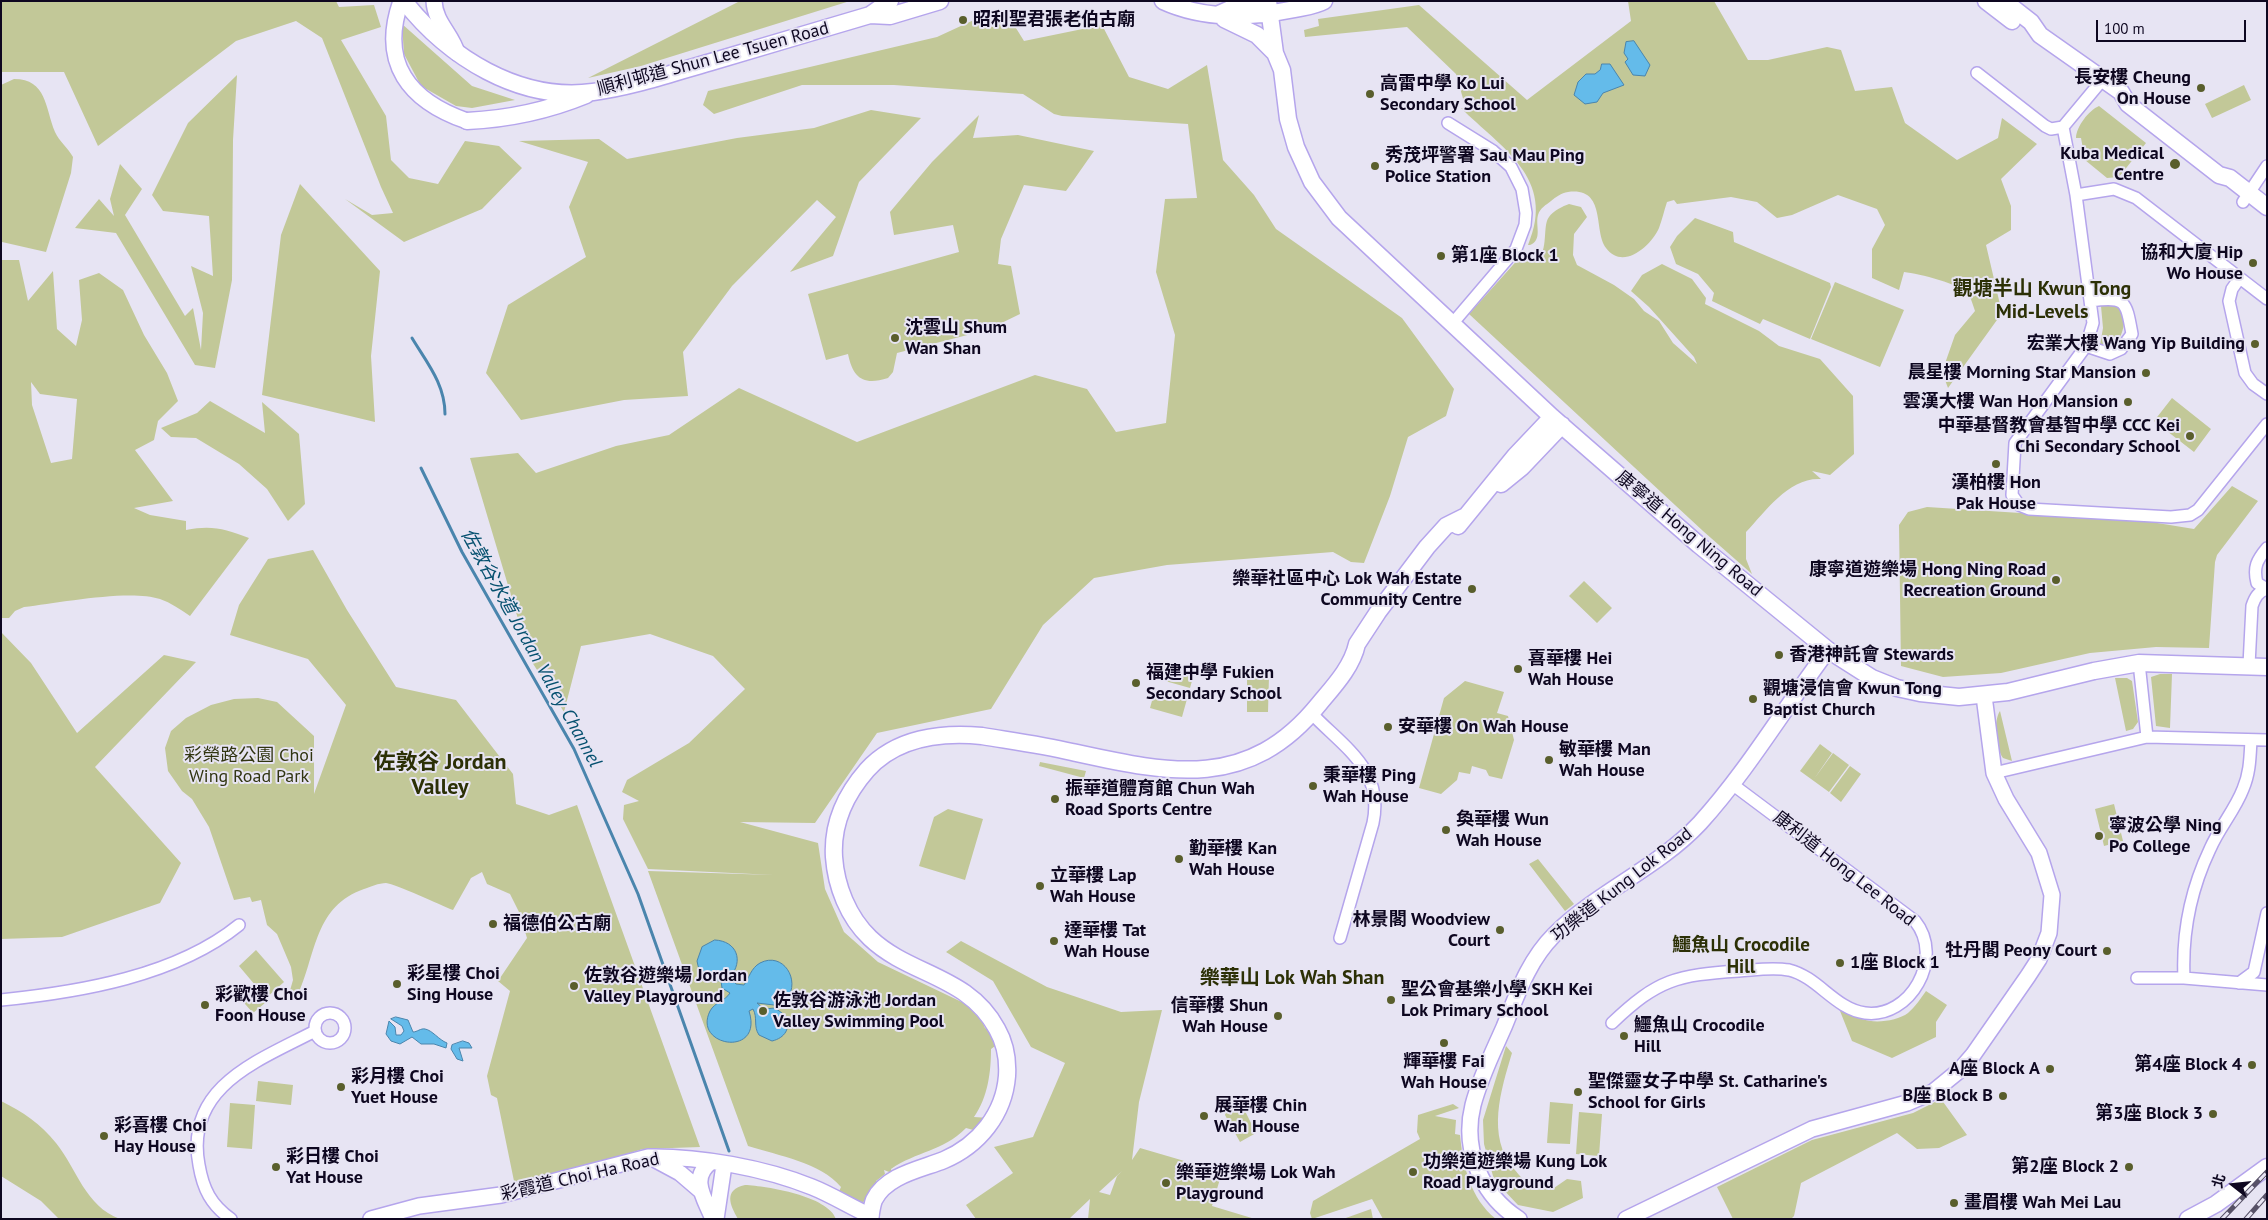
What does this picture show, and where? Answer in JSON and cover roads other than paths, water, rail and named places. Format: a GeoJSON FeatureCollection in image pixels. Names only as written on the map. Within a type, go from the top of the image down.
{"type":"FeatureCollection","features":[{"type":"Feature","properties":{"kind":"main road","name":"順利邨道 Shun Lee Tsuen Road"},"geometry":{"type":"LineString","coordinates":[[402,1],[426,27],[472,64],[519,84],[543,89],[592,92],[662,76],[870,15],[890,1]]}},
{"type":"Feature","properties":{"kind":"main road","name":"順利邨道 Shun Lee Tsuen Road"},"geometry":{"type":"LineString","coordinates":[[870,15],[890,16],[940,1]]}},
{"type":"Feature","properties":{"kind":"main road"},"geometry":{"type":"LineString","coordinates":[[1163,1],[1177,8],[1217,15],[1257,35],[1275,53]]}},
{"type":"Feature","properties":{"kind":"main road"},"geometry":{"type":"LineString","coordinates":[[1217,15],[1237,6],[1273,6],[1324,1]]}},
{"type":"Feature","properties":{"kind":"main road"},"geometry":{"type":"LineString","coordinates":[[1986,1],[2012,7],[2024,31],[2040,35],[2100,83],[2121,92],[2128,104],[2219,176],[2230,178],[2267,219]]}},
{"type":"Feature","properties":{"kind":"main road","name":"康寧道 Hong Ning Road"},"geometry":{"type":"LineString","coordinates":[[1273,6],[1275,53],[1282,70]]}},
{"type":"Feature","properties":{"kind":"main road","name":"康寧道 Hong Ning Road"},"geometry":{"type":"LineString","coordinates":[[1273,6],[1284,50],[1282,70],[1288,119],[1296,147],[1312,182],[1339,218],[1557,421],[1718,561],[1828,650],[1872,678],[1897,688],[1942,697],[1984,696],[2094,670],[2139,663],[2267,666]]}},
{"type":"Feature","properties":{"kind":"main road"},"geometry":{"type":"LineString","coordinates":[[467,120],[519,116],[562,105],[592,92]]}},
{"type":"Feature","properties":{"kind":"main road"},"geometry":{"type":"LineString","coordinates":[[2246,197],[2267,207]]}},
{"type":"Feature","properties":{"kind":"main road"},"geometry":{"type":"LineString","coordinates":[[870,1218],[874,1200],[886,1186],[904,1174],[956,1154],[982,1133],[1000,1104],[1005,1089],[1007,1064],[999,1032],[986,1010],[976,1000],[957,986],[905,962],[881,947],[861,928],[845,902],[836,876],[834,841],[844,805],[860,779],[882,757],[895,749],[923,738],[952,734],[982,736],[1157,769],[1186,771],[1218,768],[1247,760],[1292,733],[1312,714],[1354,656],[1357,644],[1403,577],[1446,526],[1464,517],[1476,505],[1515,456],[1557,421]]}},
{"type":"Feature","properties":{"kind":"main road"},"geometry":{"type":"LineString","coordinates":[[2188,1219],[2216,1204],[2267,1167]]}},
{"type":"Feature","properties":{"kind":"main road"},"geometry":{"type":"LineString","coordinates":[[2202,1219],[2216,1204]]}},
{"type":"Feature","properties":{"kind":"street"},"geometry":{"type":"LineString","coordinates":[[402,1],[395,16],[392,42],[400,72],[426,102],[447,114],[467,120]]}},
{"type":"Feature","properties":{"kind":"street"},"geometry":{"type":"LineString","coordinates":[[434,1],[437,18],[454,43],[457,53]]}},
{"type":"Feature","properties":{"kind":"street"},"geometry":{"type":"LineString","coordinates":[[1977,73],[2050,129],[2063,127],[2100,83]]}},
{"type":"Feature","properties":{"kind":"street"},"geometry":{"type":"LineString","coordinates":[[1448,122],[1493,151],[1511,167],[1522,189],[1526,213],[1523,231],[1516,249],[1452,324]]}},
{"type":"Feature","properties":{"kind":"street"},"geometry":{"type":"LineString","coordinates":[[2063,127],[2076,195],[2091,301],[2092,323],[2086,346],[2015,443],[2012,495],[2019,505],[2029,508],[2171,517],[2190,515],[2205,503],[2267,424]]}},
{"type":"Feature","properties":{"kind":"street"},"geometry":{"type":"LineString","coordinates":[[2246,197],[2267,166]]}},
{"type":"Feature","properties":{"kind":"street"},"geometry":{"type":"LineString","coordinates":[[2076,195],[2114,190],[2136,198],[2239,280],[2267,299]]}},
{"type":"Feature","properties":{"kind":"street"},"geometry":{"type":"LineString","coordinates":[[2239,280],[2232,289],[2229,301],[2245,373],[2254,384],[2267,394]]}},
{"type":"Feature","properties":{"kind":"street"},"geometry":{"type":"LineString","coordinates":[[2086,346],[2110,354],[2121,349],[2132,334],[2124,303],[2112,298],[2091,301]]}},
{"type":"Feature","properties":{"kind":"street"},"geometry":{"type":"LineString","coordinates":[[2267,548],[2258,559],[2254,573],[2257,583],[2267,589]]}},
{"type":"Feature","properties":{"kind":"street"},"geometry":{"type":"LineString","coordinates":[[2249,665],[2252,606],[2254,598],[2260,591],[2267,589]]}},
{"type":"Feature","properties":{"kind":"street","name":"功樂道 Kung Lok Road"},"geometry":{"type":"LineString","coordinates":[[1519,1219],[1499,1203],[1482,1180],[1472,1153],[1470,1124],[1475,1096],[1525,976],[1538,954],[1562,928],[1684,839],[1732,784],[1828,650]]}},
{"type":"Feature","properties":{"kind":"street"},"geometry":{"type":"LineString","coordinates":[[2139,663],[2147,737]]}},
{"type":"Feature","properties":{"kind":"street"},"geometry":{"type":"LineString","coordinates":[[1626,1219],[1812,1129],[1926,1096],[1941,1087],[1970,1059],[2039,959],[2049,933],[2052,895],[2043,862],[2006,799],[1994,773],[1984,696]]}},
{"type":"Feature","properties":{"kind":"street"},"geometry":{"type":"LineString","coordinates":[[1312,714],[1365,768],[1374,787],[1376,809],[1373,823],[1340,938]]}},
{"type":"Feature","properties":{"kind":"street"},"geometry":{"type":"LineString","coordinates":[[1994,773],[2147,737],[2267,740]]}},
{"type":"Feature","properties":{"kind":"street"},"geometry":{"type":"LineString","coordinates":[[2184,978],[2186,936],[2195,887],[2210,848],[2243,789],[2249,771],[2250,740]]}},
{"type":"Feature","properties":{"kind":"street","name":"康利道 Hong Lee Road"},"geometry":{"type":"LineString","coordinates":[[1612,1023],[1641,996],[1658,986],[1694,974],[1789,970],[1803,975],[1848,1008],[1866,1013],[1893,1008],[1907,996],[1922,974],[1928,951],[1924,935],[1914,921],[1732,784]]}},
{"type":"Feature","properties":{"kind":"street"},"geometry":{"type":"LineString","coordinates":[[2239,983],[2251,976],[2256,967],[2267,913]]}},
{"type":"Feature","properties":{"kind":"street"},"geometry":{"type":"LineString","coordinates":[[1,1000],[45,994],[137,976],[180,961],[201,951],[221,940],[239,925]]}},
{"type":"Feature","properties":{"kind":"street"},"geometry":{"type":"LineString","coordinates":[[2256,967],[2260,977],[2267,984]]}},
{"type":"Feature","properties":{"kind":"street"},"geometry":{"type":"LineString","coordinates":[[2137,978],[2184,978],[2267,984]]}},
{"type":"Feature","properties":{"kind":"street"},"geometry":{"type":"LineString","coordinates":[[231,1219],[210,1199],[201,1174],[198,1142],[206,1109],[225,1082],[238,1071],[315,1031]]}},
{"type":"Feature","properties":{"kind":"street","name":"彩霞道 Choi Ha Road"},"geometry":{"type":"LineString","coordinates":[[371,1219],[419,1206],[489,1197],[648,1158],[669,1157],[718,1164],[778,1176],[812,1187],[870,1218]]}},
{"type":"Feature","properties":{"kind":"street"},"geometry":{"type":"LineString","coordinates":[[648,1158],[664,1163],[680,1173],[701,1191],[715,1219]]}},
{"type":"Feature","properties":{"kind":"street"},"geometry":{"type":"LineString","coordinates":[[701,1191],[700,1172],[718,1164],[715,1219]]}},
{"type":"Feature","properties":{"kind":"water"},"geometry":{"type":"Polygon","coordinates":[[[1634,41],[1650,65],[1645,76],[1633,75],[1625,62],[1628,59],[1624,53],[1626,42],[1634,41]]]}},
{"type":"Feature","properties":{"kind":"water"},"geometry":{"type":"Polygon","coordinates":[[[1602,64],[1610,64],[1624,85],[1603,93],[1597,102],[1585,104],[1574,95],[1578,82],[1586,74],[1595,74],[1600,70],[1602,64]]]}},
{"type":"Feature","properties":{"kind":"water"},"geometry":{"type":"Polygon","coordinates":[[[715,940],[729,944],[736,953],[737,965],[730,977],[736,984],[744,985],[754,968],[768,960],[776,961],[787,969],[791,976],[792,984],[791,992],[787,999],[774,1005],[757,1003],[764,1009],[775,1008],[786,1016],[788,1025],[786,1032],[777,1040],[772,1041],[759,1035],[753,1009],[749,1011],[751,1026],[747,1036],[739,1041],[728,1042],[718,1039],[711,1033],[707,1023],[710,1011],[730,993],[722,988],[721,981],[708,978],[698,966],[697,961],[702,947],[715,940]]]}},
{"type":"Feature","properties":{"kind":"water"},"geometry":{"type":"Polygon","coordinates":[[[396,1017],[408,1020],[413,1032],[424,1029],[430,1031],[447,1043],[446,1048],[434,1044],[421,1044],[412,1037],[400,1044],[391,1041],[386,1034],[389,1021],[395,1027],[396,1035],[401,1035],[404,1031],[402,1026],[391,1019],[396,1017]]]}},
{"type":"Feature","properties":{"kind":"water"},"geometry":{"type":"Polygon","coordinates":[[[463,1041],[469,1043],[472,1048],[459,1048],[463,1061],[457,1059],[451,1049],[452,1045],[463,1041]]]}},
{"type":"Feature","properties":{"kind":"waterway","name":"佐敦谷水道 Jordan Valley Channel"},"geometry":{"type":"LineString","coordinates":[[412,338],[439,383],[445,414]]}},
{"type":"Feature","properties":{"kind":"waterway","name":"佐敦谷水道 Jordan Valley Channel"},"geometry":{"type":"LineString","coordinates":[[421,468],[462,552],[574,749],[638,894],[729,1151]]}},
{"type":"Feature","properties":{"kind":"railway"},"geometry":{"type":"LineString","coordinates":[[2222,1219],[2267,1172]]}},
{"type":"Feature","properties":{"kind":"railway"},"geometry":{"type":"LineString","coordinates":[[2246,1219],[2267,1195]]}},
{"type":"Feature","properties":{"kind":"place","name":"昭利聖君張老伯古廟"},"geometry":{"type":"Point","coordinates":[963,20]}},
{"type":"Feature","properties":{"kind":"place","name":"長安樓 Cheung On House"},"geometry":{"type":"Point","coordinates":[2201,88]}},
{"type":"Feature","properties":{"kind":"place","name":"高雷中學 Ko Lui Secondary School"},"geometry":{"type":"Point","coordinates":[1370,94]}},
{"type":"Feature","properties":{"kind":"place","name":"Kuba Medical Centre"},"geometry":{"type":"Point","coordinates":[2175,164]}},
{"type":"Feature","properties":{"kind":"place","name":"秀茂坪警署 Sau Mau Ping Police Station"},"geometry":{"type":"Point","coordinates":[1375,166]}},
{"type":"Feature","properties":{"kind":"place","name":"第1座 Block 1"},"geometry":{"type":"Point","coordinates":[1441,256]}},
{"type":"Feature","properties":{"kind":"place","name":"協和大廈 Hip Wo House"},"geometry":{"type":"Point","coordinates":[2253,263]}},
{"type":"Feature","properties":{"kind":"place","name":"沈雲山 Shum Wan Shan"},"geometry":{"type":"Point","coordinates":[895,338]}},
{"type":"Feature","properties":{"kind":"place","name":"宏業大樓 Wang Yip Building"},"geometry":{"type":"Point","coordinates":[2255,344]}},
{"type":"Feature","properties":{"kind":"place","name":"晨星樓 Morning Star Mansion"},"geometry":{"type":"Point","coordinates":[2146,373]}},
{"type":"Feature","properties":{"kind":"place","name":"雲漢大樓 Wan Hon Mansion"},"geometry":{"type":"Point","coordinates":[2128,402]}},
{"type":"Feature","properties":{"kind":"place","name":"中華基督教會基智中學 CCC Kei Chi Secondary School"},"geometry":{"type":"Point","coordinates":[2190,436]}},
{"type":"Feature","properties":{"kind":"place","name":"漢柏樓 Hon Pak House"},"geometry":{"type":"Point","coordinates":[1996,464]}},
{"type":"Feature","properties":{"kind":"place","name":"康寧道遊樂場 Hong Ning Road Recreation Ground"},"geometry":{"type":"Point","coordinates":[2056,580]}},
{"type":"Feature","properties":{"kind":"place","name":"樂華社區中心 Lok Wah Estate Community Centre"},"geometry":{"type":"Point","coordinates":[1472,589]}},
{"type":"Feature","properties":{"kind":"place","name":"香港神託會 Stewards"},"geometry":{"type":"Point","coordinates":[1779,655]}},
{"type":"Feature","properties":{"kind":"place","name":"喜華樓 Hei Wah House"},"geometry":{"type":"Point","coordinates":[1518,669]}},
{"type":"Feature","properties":{"kind":"place","name":"福建中學 Fukien Secondary School"},"geometry":{"type":"Point","coordinates":[1136,683]}},
{"type":"Feature","properties":{"kind":"place","name":"觀塘浸信會 Kwun Tong Baptist Church"},"geometry":{"type":"Point","coordinates":[1753,699]}},
{"type":"Feature","properties":{"kind":"place","name":"安華樓 On Wah House"},"geometry":{"type":"Point","coordinates":[1388,727]}},
{"type":"Feature","properties":{"kind":"place","name":"敏華樓 Man Wah House"},"geometry":{"type":"Point","coordinates":[1549,760]}},
{"type":"Feature","properties":{"kind":"place","name":"秉華樓 Ping Wah House"},"geometry":{"type":"Point","coordinates":[1313,786]}},
{"type":"Feature","properties":{"kind":"place","name":"振華道體育館 Chun Wah Road Sports Centre"},"geometry":{"type":"Point","coordinates":[1055,799]}},
{"type":"Feature","properties":{"kind":"place","name":"奐華樓 Wun Wah House"},"geometry":{"type":"Point","coordinates":[1446,830]}},
{"type":"Feature","properties":{"kind":"place","name":"寧波公學 Ning Po College"},"geometry":{"type":"Point","coordinates":[2099,836]}},
{"type":"Feature","properties":{"kind":"place","name":"勤華樓 Kan Wah House"},"geometry":{"type":"Point","coordinates":[1179,859]}},
{"type":"Feature","properties":{"kind":"place","name":"立華樓 Lap Wah House"},"geometry":{"type":"Point","coordinates":[1040,886]}},
{"type":"Feature","properties":{"kind":"place","name":"福德伯公古廟"},"geometry":{"type":"Point","coordinates":[493,924]}},
{"type":"Feature","properties":{"kind":"place","name":"林景閣 Woodview Court"},"geometry":{"type":"Point","coordinates":[1500,930]}},
{"type":"Feature","properties":{"kind":"place","name":"達華樓 Tat Wah House"},"geometry":{"type":"Point","coordinates":[1054,941]}},
{"type":"Feature","properties":{"kind":"place","name":"牡丹閣 Peony Court"},"geometry":{"type":"Point","coordinates":[2107,951]}},
{"type":"Feature","properties":{"kind":"place","name":"1座 Block 1"},"geometry":{"type":"Point","coordinates":[1840,963]}},
{"type":"Feature","properties":{"kind":"place","name":"彩星樓 Choi Sing House"},"geometry":{"type":"Point","coordinates":[397,984]}},
{"type":"Feature","properties":{"kind":"place","name":"佐敦谷遊樂場 Jordan Valley Playground"},"geometry":{"type":"Point","coordinates":[574,986]}},
{"type":"Feature","properties":{"kind":"place","name":"聖公會基樂小學 SKH Kei Lok Primary School"},"geometry":{"type":"Point","coordinates":[1391,1000]}},
{"type":"Feature","properties":{"kind":"place","name":"彩歡樓 Choi Foon House"},"geometry":{"type":"Point","coordinates":[205,1005]}},
{"type":"Feature","properties":{"kind":"place","name":"佐敦谷游泳池 Jordan Valley Swimming Pool"},"geometry":{"type":"Point","coordinates":[763,1011]}},
{"type":"Feature","properties":{"kind":"place","name":"信華樓 Shun Wah House"},"geometry":{"type":"Point","coordinates":[1278,1016]}},
{"type":"Feature","properties":{"kind":"place","name":"鱷魚山 Crocodile Hill"},"geometry":{"type":"Point","coordinates":[1624,1036]}},
{"type":"Feature","properties":{"kind":"place","name":"輝華樓 Fai Wah House"},"geometry":{"type":"Point","coordinates":[1444,1043]}},
{"type":"Feature","properties":{"kind":"place","name":"第4座 Block 4"},"geometry":{"type":"Point","coordinates":[2252,1065]}},
{"type":"Feature","properties":{"kind":"place","name":"A座 Block A"},"geometry":{"type":"Point","coordinates":[2050,1069]}},
{"type":"Feature","properties":{"kind":"place","name":"彩月樓 Choi Yuet House"},"geometry":{"type":"Point","coordinates":[341,1087]}},
{"type":"Feature","properties":{"kind":"place","name":"聖傑靈女子中學 St. Catharine's School for Girls"},"geometry":{"type":"Point","coordinates":[1578,1092]}},
{"type":"Feature","properties":{"kind":"place","name":"B座 Block B"},"geometry":{"type":"Point","coordinates":[2003,1096]}},
{"type":"Feature","properties":{"kind":"place","name":"第3座 Block 3"},"geometry":{"type":"Point","coordinates":[2213,1114]}},
{"type":"Feature","properties":{"kind":"place","name":"展華樓 Chin Wah House"},"geometry":{"type":"Point","coordinates":[1204,1116]}},
{"type":"Feature","properties":{"kind":"place","name":"彩喜樓 Choi Hay House"},"geometry":{"type":"Point","coordinates":[104,1136]}},
{"type":"Feature","properties":{"kind":"place","name":"彩日樓 Choi Yat House"},"geometry":{"type":"Point","coordinates":[276,1167]}},
{"type":"Feature","properties":{"kind":"place","name":"第2座 Block 2"},"geometry":{"type":"Point","coordinates":[2129,1167]}},
{"type":"Feature","properties":{"kind":"place","name":"功樂道遊樂場 Kung Lok Road Playground"},"geometry":{"type":"Point","coordinates":[1413,1172]}},
{"type":"Feature","properties":{"kind":"place","name":"樂華遊樂場 Lok Wah Playground"},"geometry":{"type":"Point","coordinates":[1166,1183]}},
{"type":"Feature","properties":{"kind":"place","name":"畫眉樓 Wah Mei Lau"},"geometry":{"type":"Point","coordinates":[1954,1203]}},
{"type":"Feature","properties":{"kind":"district","name":"觀塘半山 Kwun Tong Mid-Levels"},"geometry":{"type":"Point","coordinates":[2042,300]}},
{"type":"Feature","properties":{"kind":"district","name":"佐敦谷 Jordan Valley"},"geometry":{"type":"Point","coordinates":[440,776]}},
{"type":"Feature","properties":{"kind":"district","name":"鱷魚山 Crocodile Hill"},"geometry":{"type":"Point","coordinates":[1741,957]}},
{"type":"Feature","properties":{"kind":"district","name":"樂華山 Lok Wah Shan"},"geometry":{"type":"Point","coordinates":[1292,978]}},
{"type":"Feature","properties":{"kind":"park label","name":"彩榮路公園 Choi Wing Road Park"},"geometry":{"type":"Point","coordinates":[249,766]}}]}
